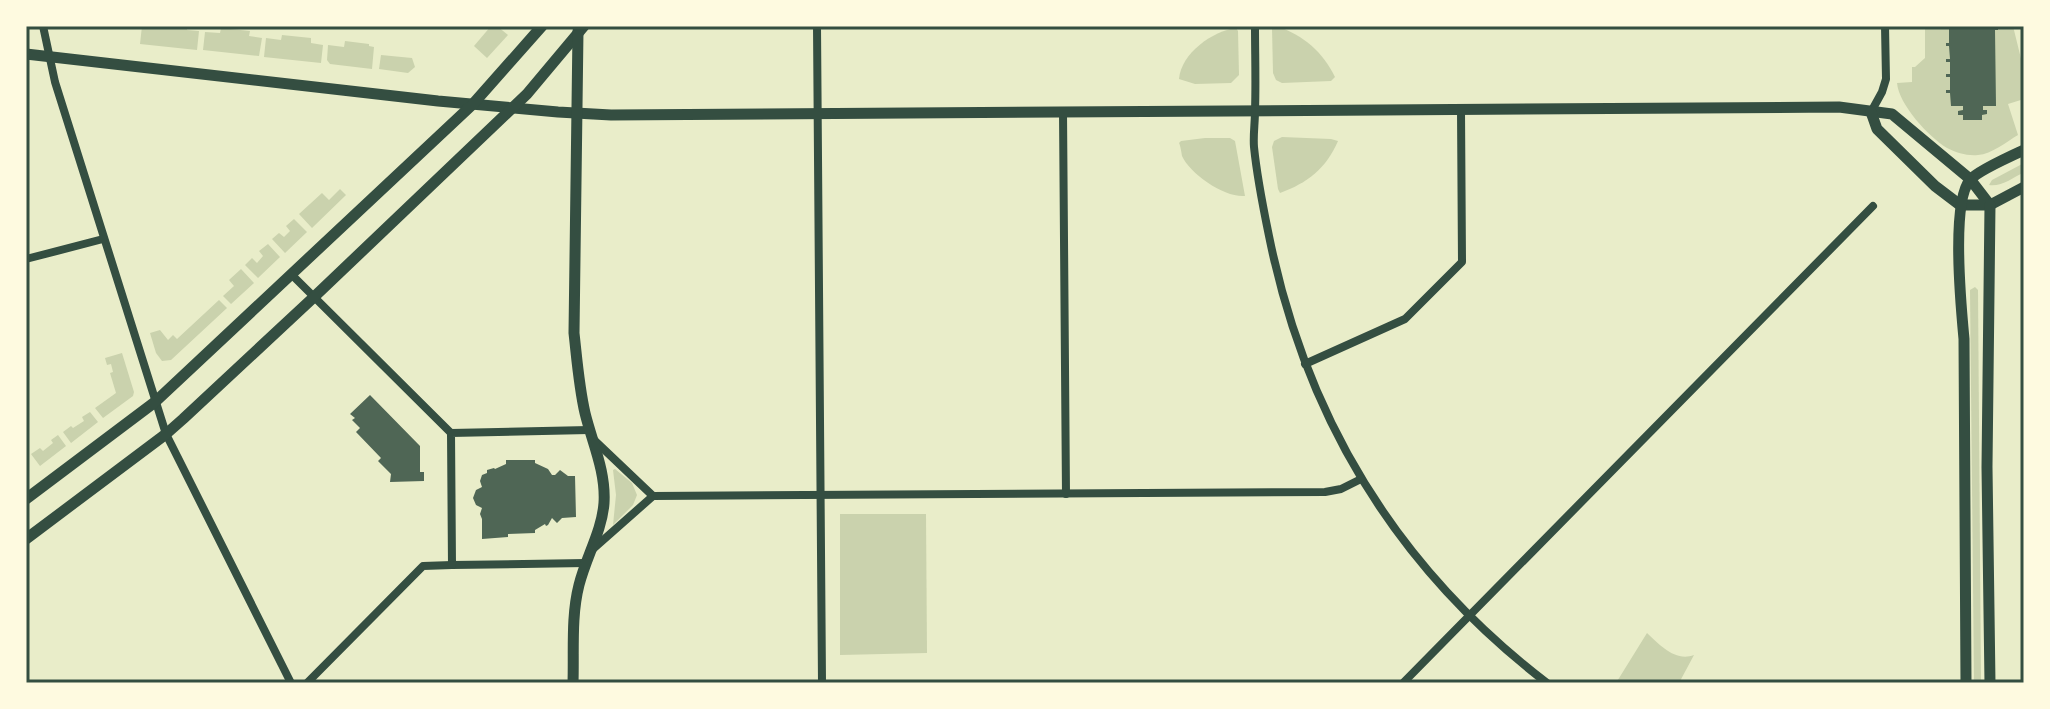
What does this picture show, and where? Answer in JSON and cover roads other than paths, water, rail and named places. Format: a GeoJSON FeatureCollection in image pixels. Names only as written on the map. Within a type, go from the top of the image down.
{"type":"FeatureCollection","features":[{"type":"Feature","properties":{"kind":"street"},"geometry":{"type":"LineString","coordinates":[[43,26],[49,57],[103,239],[166,434],[291,683]]}},
{"type":"Feature","properties":{"kind":"street"},"geometry":{"type":"LineString","coordinates":[[26,499],[155,402],[473,104],[542,26]]}},
{"type":"Feature","properties":{"kind":"street"},"geometry":{"type":"LineString","coordinates":[[817,26],[822,683]]}},
{"type":"Feature","properties":{"kind":"street"},"geometry":{"type":"LineString","coordinates":[[1255,26],[1254,145],[1263,208],[1283,297],[1305,364],[1361,479],[1400,536],[1469,616],[1547,683]]}},
{"type":"Feature","properties":{"kind":"street"},"geometry":{"type":"LineString","coordinates":[[1885,26],[1886,79],[1871,112],[1877,129],[1935,186],[1960,205],[1990,205],[2024,187]]}},
{"type":"Feature","properties":{"kind":"street"},"geometry":{"type":"LineString","coordinates":[[26,539],[166,434],[527,94],[580,28]]}},
{"type":"Feature","properties":{"kind":"street"},"geometry":{"type":"LineString","coordinates":[[573,683],[576,597],[604,504],[603,480],[578,381],[574,333],[580,28]]}},
{"type":"Feature","properties":{"kind":"street"},"geometry":{"type":"LineString","coordinates":[[26,54],[473,104],[611,115],[1839,107],[1892,114],[1970,179],[1990,205],[1987,479],[1990,683]]}},
{"type":"Feature","properties":{"kind":"street"},"geometry":{"type":"LineString","coordinates":[[1305,364],[1405,319],[1462,262],[1461,110]]}},
{"type":"Feature","properties":{"kind":"street"},"geometry":{"type":"LineString","coordinates":[[1063,112],[1066,494]]}},
{"type":"Feature","properties":{"kind":"street"},"geometry":{"type":"LineString","coordinates":[[1966,683],[1960,205],[1970,179],[2024,150]]}},
{"type":"Feature","properties":{"kind":"street"},"geometry":{"type":"LineString","coordinates":[[1403,683],[1873,206]]}},
{"type":"Feature","properties":{"kind":"street"},"geometry":{"type":"LineString","coordinates":[[26,259],[103,239]]}},
{"type":"Feature","properties":{"kind":"street"},"geometry":{"type":"LineString","coordinates":[[292,275],[451,433],[590,434],[653,496]]}},
{"type":"Feature","properties":{"kind":"street"},"geometry":{"type":"LineString","coordinates":[[451,433],[452,565]]}},
{"type":"Feature","properties":{"kind":"street"},"geometry":{"type":"LineString","coordinates":[[307,683],[423,566],[588,558],[653,496],[1325,492],[1341,489],[1361,479]]}}]}
